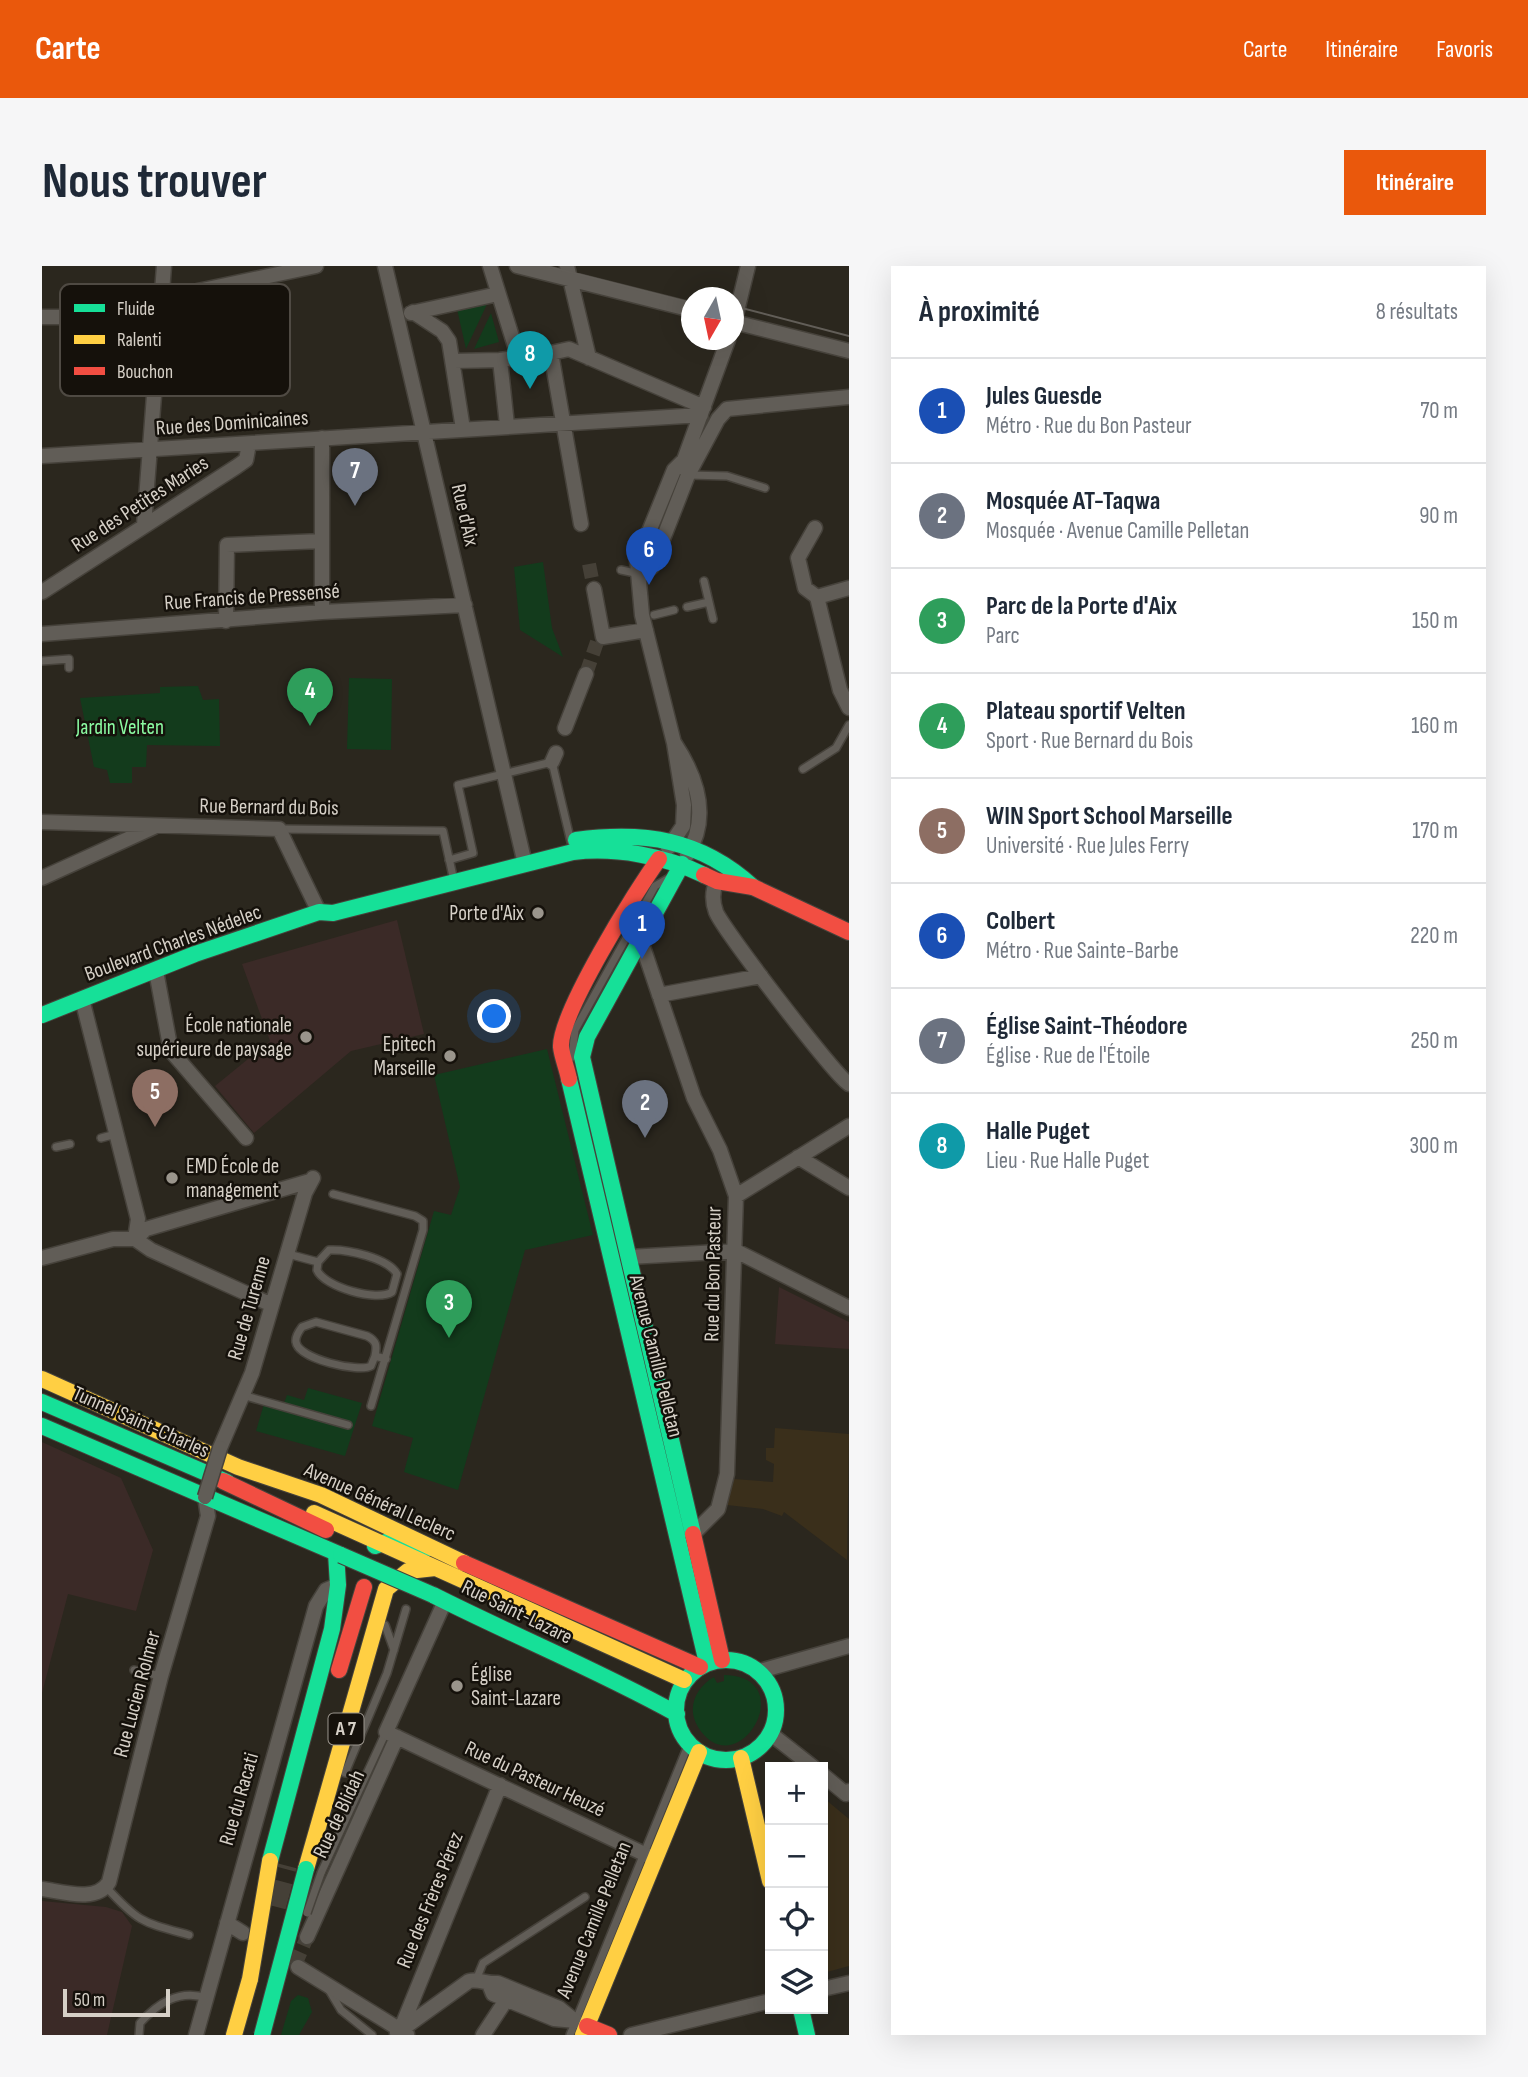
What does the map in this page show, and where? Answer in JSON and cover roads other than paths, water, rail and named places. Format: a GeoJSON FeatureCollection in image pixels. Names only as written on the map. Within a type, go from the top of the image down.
{"type":"FeatureCollection","features":[{"type":"Feature","properties":{"kind":"main road"},"geometry":{"type":"LineString","coordinates":[[572,847],[607,835],[692,848],[727,864],[754,887],[849,932]]}},
{"type":"Feature","properties":{"kind":"main road"},"geometry":{"type":"LineString","coordinates":[[572,847],[659,859],[679,869],[718,881],[754,887]]}},
{"type":"Feature","properties":{"kind":"main road","name":"Boulevard Charles Nédelec"},"geometry":{"type":"LineString","coordinates":[[42,1015],[319,912],[332,913],[452,871],[572,847]]}},
{"type":"Feature","properties":{"kind":"main road"},"geometry":{"type":"LineString","coordinates":[[659,859],[565,1025],[561,1045],[572,1059],[587,1037],[679,869]]}},
{"type":"Feature","properties":{"kind":"main road","name":"Avenue Camille Pelletan"},"geometry":{"type":"LineString","coordinates":[[572,1059],[629,1257],[694,1533],[710,1610],[709,1663]]}},
{"type":"Feature","properties":{"kind":"main road","name":"Avenue Camille Pelletan"},"geometry":{"type":"LineString","coordinates":[[572,1059],[709,1663]]}},
{"type":"Feature","properties":{"kind":"main road","name":"Avenue Général Leclerc"},"geometry":{"type":"LineString","coordinates":[[42,1379],[238,1468],[321,1494],[430,1548],[709,1663]]}},
{"type":"Feature","properties":{"kind":"main road","name":"Tunnel Saint-Charles"},"geometry":{"type":"LineString","coordinates":[[42,1402],[223,1481]]}},
{"type":"Feature","properties":{"kind":"main road"},"geometry":{"type":"LineString","coordinates":[[42,1426],[339,1554],[332,1629],[250,1979]]}},
{"type":"Feature","properties":{"kind":"main road"},"geometry":{"type":"LineString","coordinates":[[223,1481],[327,1530]]}},
{"type":"Feature","properties":{"kind":"main road","name":"Avenue Général Leclerc"},"geometry":{"type":"LineString","coordinates":[[223,1481],[258,1489],[684,1680]]}},
{"type":"Feature","properties":{"kind":"main road"},"geometry":{"type":"LineString","coordinates":[[374,1520],[388,1546],[430,1548]]}},
{"type":"Feature","properties":{"kind":"main road","name":"Rue Saint-Lazare"},"geometry":{"type":"LineString","coordinates":[[339,1554],[439,1598],[513,1636],[635,1689],[677,1713]]}},
{"type":"Feature","properties":{"kind":"main road","name":"A 7"},"geometry":{"type":"LineString","coordinates":[[262,2035],[314,1871],[326,1799],[386,1589],[392,1580],[407,1570],[419,1567],[435,1568]]}},
{"type":"Feature","properties":{"kind":"main road","name":"A 7"},"geometry":{"type":"LineString","coordinates":[[278,1863],[364,1587]]}},
{"type":"Feature","properties":{"kind":"main road"},"geometry":{"type":"LineString","coordinates":[[278,1863],[338,1629]]}},
{"type":"Feature","properties":{"kind":"main road"},"geometry":{"type":"LineString","coordinates":[[736,1660],[760,1671],[771,1686],[776,1702],[776,1719],[771,1734],[763,1745],[741,1758],[719,1760],[694,1747],[679,1725],[677,1713],[678,1694],[684,1680],[709,1663],[736,1660]]}},
{"type":"Feature","properties":{"kind":"main road","name":"Avenue Camille Pelletan"},"geometry":{"type":"LineString","coordinates":[[579,2029],[694,1747]]}},
{"type":"Feature","properties":{"kind":"main road"},"geometry":{"type":"LineString","coordinates":[[741,1758],[765,1860]]}},
{"type":"Feature","properties":{"kind":"main road"},"geometry":{"type":"LineString","coordinates":[[234,2035],[272,1906]]}},
{"type":"Feature","properties":{"kind":"main road"},"geometry":{"type":"LineString","coordinates":[[802,2014],[807,2035]]}},
{"type":"Feature","properties":{"kind":"main road"},"geometry":{"type":"LineString","coordinates":[[579,2029],[609,2035]]}},
{"type":"Feature","properties":{"kind":"street"},"geometry":{"type":"LineString","coordinates":[[163,284],[164,266]]}},
{"type":"Feature","properties":{"kind":"street"},"geometry":{"type":"LineString","coordinates":[[234,284],[316,266]]}},
{"type":"Feature","properties":{"kind":"street","name":"Rue d'Aix"},"geometry":{"type":"LineString","coordinates":[[385,266],[524,858]]}},
{"type":"Feature","properties":{"kind":"street"},"geometry":{"type":"LineString","coordinates":[[490,266],[518,355]]}},
{"type":"Feature","properties":{"kind":"street"},"geometry":{"type":"LineString","coordinates":[[517,266],[570,273],[681,307]]}},
{"type":"Feature","properties":{"kind":"street"},"geometry":{"type":"LineString","coordinates":[[743,287],[748,266]]}},
{"type":"Feature","properties":{"kind":"street"},"geometry":{"type":"LineString","coordinates":[[570,273],[589,358]]}},
{"type":"Feature","properties":{"kind":"street"},"geometry":{"type":"LineString","coordinates":[[396,316],[498,294]]}},
{"type":"Feature","properties":{"kind":"street"},"geometry":{"type":"LineString","coordinates":[[413,312],[445,333],[454,361],[463,429]]}},
{"type":"Feature","properties":{"kind":"street"},"geometry":{"type":"LineString","coordinates":[[42,317],[60,317]]}},
{"type":"Feature","properties":{"kind":"street"},"geometry":{"type":"LineString","coordinates":[[744,325],[849,351]]}},
{"type":"Feature","properties":{"kind":"street"},"geometry":{"type":"LineString","coordinates":[[454,361],[500,360],[518,355],[569,349],[702,411]]}},
{"type":"Feature","properties":{"kind":"street"},"geometry":{"type":"LineString","coordinates":[[659,859],[683,826],[684,805],[674,743],[640,598],[641,575],[637,561],[674,470],[684,460],[724,350]]}},
{"type":"Feature","properties":{"kind":"street"},"geometry":{"type":"LineString","coordinates":[[551,353],[581,524]]}},
{"type":"Feature","properties":{"kind":"street"},"geometry":{"type":"LineString","coordinates":[[500,360],[508,425]]}},
{"type":"Feature","properties":{"kind":"street"},"geometry":{"type":"LineString","coordinates":[[144,525],[155,396]]}},
{"type":"Feature","properties":{"kind":"street"},"geometry":{"type":"LineString","coordinates":[[641,575],[652,567],[688,475],[718,419],[727,409],[849,397]]}},
{"type":"Feature","properties":{"kind":"street","name":"Rue des Dominicaines"},"geometry":{"type":"LineString","coordinates":[[42,456],[249,444],[702,411]]}},
{"type":"Feature","properties":{"kind":"street"},"geometry":{"type":"LineString","coordinates":[[322,438],[322,612]]}},
{"type":"Feature","properties":{"kind":"street","name":"Rue des Petites Maries"},"geometry":{"type":"LineString","coordinates":[[42,592],[246,460],[249,444]]}},
{"type":"Feature","properties":{"kind":"street"},"geometry":{"type":"LineString","coordinates":[[684,460],[688,475]]}},
{"type":"Feature","properties":{"kind":"street"},"geometry":{"type":"LineString","coordinates":[[815,528],[798,558],[805,588],[817,597],[839,688],[849,708]]}},
{"type":"Feature","properties":{"kind":"street"},"geometry":{"type":"LineString","coordinates":[[226,621],[227,545],[322,541]]}},
{"type":"Feature","properties":{"kind":"street"},"geometry":{"type":"LineString","coordinates":[[817,597],[849,588]]}},
{"type":"Feature","properties":{"kind":"street"},"geometry":{"type":"LineString","coordinates":[[594,589],[600,640],[646,629]]}},
{"type":"Feature","properties":{"kind":"street","name":"Rue Francis de Pressensé"},"geometry":{"type":"LineString","coordinates":[[42,634],[322,612],[465,605]]}},
{"type":"Feature","properties":{"kind":"street"},"geometry":{"type":"LineString","coordinates":[[565,728],[586,674]]}},
{"type":"Feature","properties":{"kind":"street"},"geometry":{"type":"LineString","coordinates":[[674,743],[685,760],[700,812],[699,833],[679,869]]}},
{"type":"Feature","properties":{"kind":"street","name":"Rue Bernard du Bois"},"geometry":{"type":"LineString","coordinates":[[42,822],[279,829]]}},
{"type":"Feature","properties":{"kind":"street"},"geometry":{"type":"LineString","coordinates":[[42,878],[159,825]]}},
{"type":"Feature","properties":{"kind":"street"},"geometry":{"type":"LineString","coordinates":[[279,829],[319,912]]}},
{"type":"Feature","properties":{"kind":"street"},"geometry":{"type":"LineString","coordinates":[[718,881],[713,896],[717,914],[761,976],[849,1084]]}},
{"type":"Feature","properties":{"kind":"street","name":"Rue du Bon Pasteur"},"geometry":{"type":"LineString","coordinates":[[640,938],[694,1098],[720,1150],[736,1196],[727,1474],[718,1509],[694,1533]]}},
{"type":"Feature","properties":{"kind":"street"},"geometry":{"type":"LineString","coordinates":[[156,971],[171,1051],[246,1138]]}},
{"type":"Feature","properties":{"kind":"street"},"geometry":{"type":"LineString","coordinates":[[659,995],[761,976]]}},
{"type":"Feature","properties":{"kind":"street"},"geometry":{"type":"LineString","coordinates":[[82,999],[138,1220],[135,1239]]}},
{"type":"Feature","properties":{"kind":"street"},"geometry":{"type":"LineString","coordinates":[[736,1196],[849,1126]]}},
{"type":"Feature","properties":{"kind":"street"},"geometry":{"type":"LineString","coordinates":[[798,1157],[849,1188]]}},
{"type":"Feature","properties":{"kind":"street","name":"Rue de Turenne"},"geometry":{"type":"LineString","coordinates":[[135,1239],[146,1229],[312,1180],[287,1253],[252,1373],[220,1448]]}},
{"type":"Feature","properties":{"kind":"street"},"geometry":{"type":"LineString","coordinates":[[42,1258],[113,1239],[135,1239],[150,1251],[272,1305]]}},
{"type":"Feature","properties":{"kind":"street"},"geometry":{"type":"LineString","coordinates":[[629,1257],[736,1251],[849,1308]]}},
{"type":"Feature","properties":{"kind":"street","name":"Rue Lucien Rolmer"},"geometry":{"type":"LineString","coordinates":[[106,1887],[161,1676],[208,1516],[205,1497],[220,1448]]}},
{"type":"Feature","properties":{"kind":"street","name":"Rue du Racati"},"geometry":{"type":"LineString","coordinates":[[197,2035],[316,1606],[326,1590],[338,1585]]}},
{"type":"Feature","properties":{"kind":"street","name":"Rue de Blidah"},"geometry":{"type":"LineString","coordinates":[[307,1937],[392,1735],[439,1598]]}},
{"type":"Feature","properties":{"kind":"street"},"geometry":{"type":"LineString","coordinates":[[760,1671],[849,1646]]}},
{"type":"Feature","properties":{"kind":"street"},"geometry":{"type":"LineString","coordinates":[[771,1734],[807,1762]]}},
{"type":"Feature","properties":{"kind":"street","name":"Rue du Pasteur Heuzé"},"geometry":{"type":"LineString","coordinates":[[392,1735],[649,1856]]}},
{"type":"Feature","properties":{"kind":"street"},"geometry":{"type":"LineString","coordinates":[[828,1779],[846,1794],[849,1791]]}},
{"type":"Feature","properties":{"kind":"street","name":"Rue des Frères Pérez"},"geometry":{"type":"LineString","coordinates":[[401,2034],[500,1786]]}},
{"type":"Feature","properties":{"kind":"street"},"geometry":{"type":"LineString","coordinates":[[42,1889],[92,1895],[106,1887]]}},
{"type":"Feature","properties":{"kind":"street"},"geometry":{"type":"LineString","coordinates":[[227,1923],[243,1933]]}},
{"type":"Feature","properties":{"kind":"street"},"geometry":{"type":"LineString","coordinates":[[298,1967],[401,2034],[469,1981],[498,1983],[559,2008],[579,2029]]}},
{"type":"Feature","properties":{"kind":"street"},"geometry":{"type":"LineString","coordinates":[[482,1982],[493,1994],[579,2029]]}},
{"type":"Feature","properties":{"kind":"street"},"geometry":{"type":"LineString","coordinates":[[828,1988],[849,1983]]}},
{"type":"Feature","properties":{"kind":"street"},"geometry":{"type":"LineString","coordinates":[[483,2035],[506,2000]]}},
{"type":"Feature","properties":{"kind":"street"},"geometry":{"type":"LineString","coordinates":[[631,2035],[765,2002]]}},
{"type":"Feature","properties":{"kind":"lane"},"geometry":{"type":"LineString","coordinates":[[688,475],[727,476],[765,488]]}},
{"type":"Feature","properties":{"kind":"lane"},"geometry":{"type":"LineString","coordinates":[[623,569],[641,575]]}},
{"type":"Feature","properties":{"kind":"lane"},"geometry":{"type":"LineString","coordinates":[[704,581],[713,619]]}},
{"type":"Feature","properties":{"kind":"lane"},"geometry":{"type":"LineString","coordinates":[[687,607],[709,602]]}},
{"type":"Feature","properties":{"kind":"lane"},"geometry":{"type":"LineString","coordinates":[[654,615],[674,610]]}},
{"type":"Feature","properties":{"kind":"lane"},"geometry":{"type":"LineString","coordinates":[[42,661],[69,660],[69,668]]}},
{"type":"Feature","properties":{"kind":"lane"},"geometry":{"type":"LineString","coordinates":[[803,769],[836,748],[849,724]]}},
{"type":"Feature","properties":{"kind":"lane"},"geometry":{"type":"LineString","coordinates":[[452,871],[473,853],[458,785],[554,757],[572,847]]}},
{"type":"Feature","properties":{"kind":"lane","name":"Rue Bernard du Bois"},"geometry":{"type":"LineString","coordinates":[[279,829],[443,831],[452,871]]}},
{"type":"Feature","properties":{"kind":"lane"},"geometry":{"type":"LineString","coordinates":[[572,1059],[575,1030],[655,886],[679,869]]}},
{"type":"Feature","properties":{"kind":"lane","name":"Avenue Camille Pelletan"},"geometry":{"type":"LineString","coordinates":[[572,1059],[701,1598],[710,1610]]}},
{"type":"Feature","properties":{"kind":"lane"},"geometry":{"type":"LineString","coordinates":[[101,1138],[116,1135]]}},
{"type":"Feature","properties":{"kind":"lane"},"geometry":{"type":"LineString","coordinates":[[56,1147],[70,1144]]}},
{"type":"Feature","properties":{"kind":"lane"},"geometry":{"type":"LineString","coordinates":[[333,1194],[415,1216],[423,1221],[407,1288],[371,1406]]}},
{"type":"Feature","properties":{"kind":"lane"},"geometry":{"type":"LineString","coordinates":[[329,1250],[338,1250],[387,1264],[397,1275],[395,1284],[392,1292],[377,1297],[326,1282],[317,1270],[318,1262],[329,1250]]}},
{"type":"Feature","properties":{"kind":"lane"},"geometry":{"type":"LineString","coordinates":[[287,1253],[318,1262]]}},
{"type":"Feature","properties":{"kind":"lane"},"geometry":{"type":"LineString","coordinates":[[395,1284],[407,1288]]}},
{"type":"Feature","properties":{"kind":"lane"},"geometry":{"type":"LineString","coordinates":[[316,1322],[367,1336],[374,1340],[377,1347],[374,1356],[372,1366],[358,1369],[308,1356],[300,1351],[296,1343],[298,1334],[302,1326],[316,1322]]}},
{"type":"Feature","properties":{"kind":"lane"},"geometry":{"type":"LineString","coordinates":[[374,1356],[386,1359]]}},
{"type":"Feature","properties":{"kind":"lane"},"geometry":{"type":"LineString","coordinates":[[242,1395],[348,1425]]}},
{"type":"Feature","properties":{"kind":"lane"},"geometry":{"type":"LineString","coordinates":[[42,1416],[197,1485],[205,1497]]}},
{"type":"Feature","properties":{"kind":"lane"},"geometry":{"type":"LineString","coordinates":[[326,1799],[350,1765],[394,1651],[406,1609]]}},
{"type":"Feature","properties":{"kind":"lane"},"geometry":{"type":"LineString","coordinates":[[379,1611],[394,1651]]}},
{"type":"Feature","properties":{"kind":"lane"},"geometry":{"type":"LineString","coordinates":[[134,1670],[161,1676]]}},
{"type":"Feature","properties":{"kind":"lane"},"geometry":{"type":"LineString","coordinates":[[314,1871],[392,1735]]}},
{"type":"Feature","properties":{"kind":"lane"},"geometry":{"type":"LineString","coordinates":[[106,1887],[123,1908],[142,1922],[189,1935]]}},
{"type":"Feature","properties":{"kind":"lane"},"geometry":{"type":"LineString","coordinates":[[482,1982],[483,1963],[584,1897]]}},
{"type":"Feature","properties":{"kind":"lane"},"geometry":{"type":"LineString","coordinates":[[324,1983],[341,2010],[372,2035]]}},
{"type":"Feature","properties":{"kind":"lane"},"geometry":{"type":"LineString","coordinates":[[139,2035],[140,2023],[153,2009],[168,2000],[177,1996],[207,1998]]}},
{"type":"Feature","properties":{"kind":"tunnel"},"geometry":{"type":"LineString","coordinates":[[589,564],[594,589]]}},
{"type":"Feature","properties":{"kind":"tunnel"},"geometry":{"type":"LineString","coordinates":[[586,674],[597,642]]}},
{"type":"Feature","properties":{"kind":"tunnel"},"geometry":{"type":"LineString","coordinates":[[273,1906],[284,1865]]}},
{"type":"Feature","properties":{"kind":"tunnel"},"geometry":{"type":"LineString","coordinates":[[295,1965],[307,1937]]}},
{"type":"Feature","properties":{"kind":"tram line"},"geometry":{"type":"LineString","coordinates":[[546,266],[681,300]]}},
{"type":"Feature","properties":{"kind":"tram line"},"geometry":{"type":"LineString","coordinates":[[744,309],[849,336]]}},
{"type":"Feature","properties":{"kind":"place","name":"Halle Puget"},"geometry":{"type":"Point","coordinates":[530,389]}},
{"type":"Feature","properties":{"kind":"place","name":"Église Saint-Théodore"},"geometry":{"type":"Point","coordinates":[355,506]}},
{"type":"Feature","properties":{"kind":"place","name":"Colbert"},"geometry":{"type":"Point","coordinates":[649,585]}},
{"type":"Feature","properties":{"kind":"place","name":"Plateau sportif Velten"},"geometry":{"type":"Point","coordinates":[310,726]}},
{"type":"Feature","properties":{"kind":"place","name":"Porte d'Aix"},"geometry":{"type":"Point","coordinates":[538,913]}},
{"type":"Feature","properties":{"kind":"place","name":"Jules Guesde"},"geometry":{"type":"Point","coordinates":[642,959]}},
{"type":"Feature","properties":{"kind":"place","name":"École nationale supérieure de paysage"},"geometry":{"type":"Point","coordinates":[306,1037]}},
{"type":"Feature","properties":{"kind":"place","name":"Epitech Marseille"},"geometry":{"type":"Point","coordinates":[450,1056]}},
{"type":"Feature","properties":{"kind":"place","name":"WIN Sport School Marseille"},"geometry":{"type":"Point","coordinates":[155,1127]}},
{"type":"Feature","properties":{"kind":"place","name":"Mosquée AT-Taqwa"},"geometry":{"type":"Point","coordinates":[645,1138]}},
{"type":"Feature","properties":{"kind":"place","name":"EMD École de management"},"geometry":{"type":"Point","coordinates":[172,1178]}},
{"type":"Feature","properties":{"kind":"place","name":"Parc de la Porte d'Aix"},"geometry":{"type":"Point","coordinates":[449,1338]}},
{"type":"Feature","properties":{"kind":"place","name":"Église Saint-Lazare"},"geometry":{"type":"Point","coordinates":[457,1686]}},
{"type":"Feature","properties":{"kind":"park label","name":"Jardin Velten"},"geometry":{"type":"Point","coordinates":[120,727]}}]}
